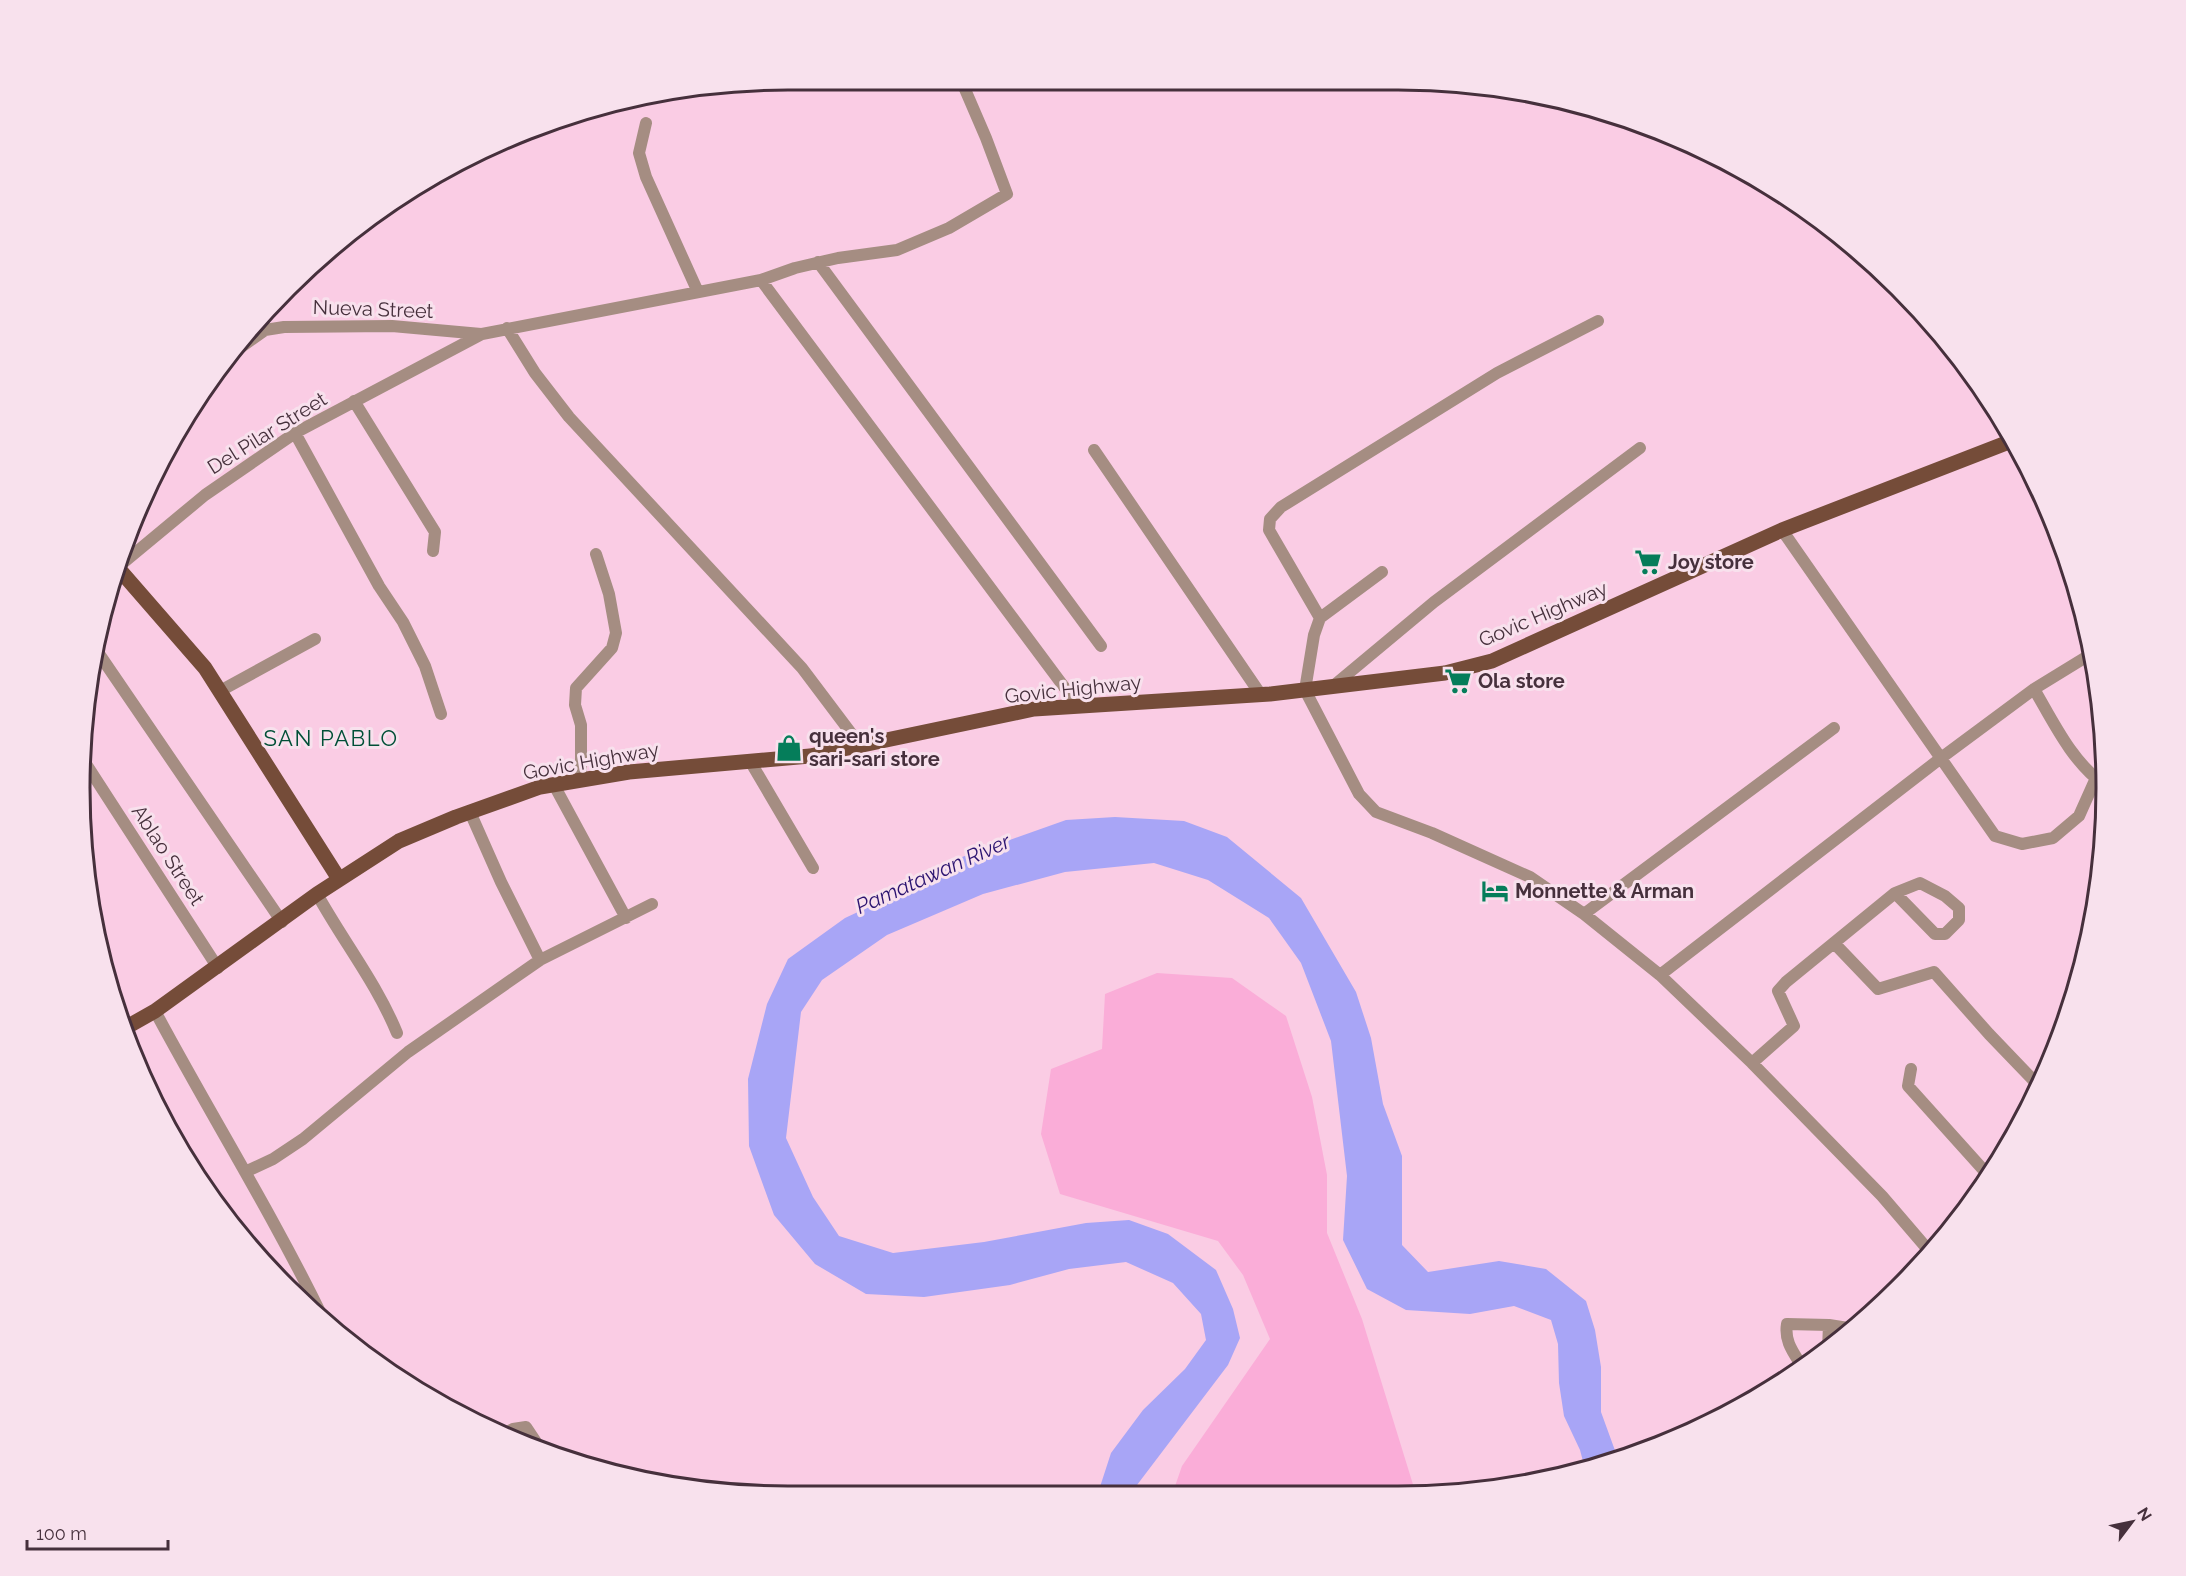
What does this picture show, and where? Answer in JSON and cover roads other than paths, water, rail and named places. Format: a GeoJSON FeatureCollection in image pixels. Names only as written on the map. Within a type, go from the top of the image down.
{"type":"FeatureCollection","features":[{"type":"Feature","properties":{"kind":"main road","name":"Govic Highway"},"geometry":{"type":"LineString","coordinates":[[132,1024],[218,968],[317,894],[399,841],[540,787],[629,772],[810,756],[1034,710],[1261,695],[1445,673],[1492,660],[1782,530],[2005,444]]}},
{"type":"Feature","properties":{"kind":"main road"},"geometry":{"type":"LineString","coordinates":[[124,575],[205,668],[339,879]]}},
{"type":"Feature","properties":{"kind":"street"},"geometry":{"type":"LineString","coordinates":[[482,334],[761,280],[818,262],[897,250],[949,228],[1007,195],[965,90]]}},
{"type":"Feature","properties":{"kind":"street"},"geometry":{"type":"LineString","coordinates":[[646,123],[639,153],[646,177],[698,292]]}},
{"type":"Feature","properties":{"kind":"street"},"geometry":{"type":"LineString","coordinates":[[818,262],[1101,646]]}},
{"type":"Feature","properties":{"kind":"street"},"geometry":{"type":"LineString","coordinates":[[761,280],[1079,707]]}},
{"type":"Feature","properties":{"kind":"street"},"geometry":{"type":"LineString","coordinates":[[1320,618],[1269,530],[1270,519],[1281,507],[1497,373],[1598,321]]}},
{"type":"Feature","properties":{"kind":"street","name":"Nueva Street"},"geometry":{"type":"LineString","coordinates":[[256,336],[265,330],[284,327],[392,326],[482,334]]}},
{"type":"Feature","properties":{"kind":"street"},"geometry":{"type":"LineString","coordinates":[[507,328],[535,373],[569,417],[802,668],[860,745]]}},
{"type":"Feature","properties":{"kind":"street","name":"Del Pilar Street"},"geometry":{"type":"LineString","coordinates":[[129,559],[205,495],[295,433],[482,334]]}},
{"type":"Feature","properties":{"kind":"street"},"geometry":{"type":"LineString","coordinates":[[354,402],[435,532],[433,551]]}},
{"type":"Feature","properties":{"kind":"street"},"geometry":{"type":"LineString","coordinates":[[295,433],[374,575],[403,622],[425,666],[441,714]]}},
{"type":"Feature","properties":{"kind":"street"},"geometry":{"type":"LineString","coordinates":[[1332,687],[1434,602],[1640,448]]}},
{"type":"Feature","properties":{"kind":"street"},"geometry":{"type":"LineString","coordinates":[[1094,450],[1261,695]]}},
{"type":"Feature","properties":{"kind":"street"},"geometry":{"type":"LineString","coordinates":[[1782,530],[1995,836],[2022,844],[2053,838],[2079,816],[2096,786]]}},
{"type":"Feature","properties":{"kind":"street"},"geometry":{"type":"LineString","coordinates":[[581,781],[580,725],[575,705],[576,688],[612,648],[616,633],[609,594],[596,554]]}},
{"type":"Feature","properties":{"kind":"street"},"geometry":{"type":"LineString","coordinates":[[1382,572],[1320,618],[1314,635],[1305,690],[1359,794],[1376,812],[1432,833],[1530,877],[1584,914],[1660,975],[1752,1063],[1882,1196],[1925,1246]]}},
{"type":"Feature","properties":{"kind":"street"},"geometry":{"type":"LineString","coordinates":[[220,691],[315,639]]}},
{"type":"Feature","properties":{"kind":"street"},"geometry":{"type":"LineString","coordinates":[[102,658],[282,922]]}},
{"type":"Feature","properties":{"kind":"street"},"geometry":{"type":"LineString","coordinates":[[1660,975],[2034,689],[2085,662]]}},
{"type":"Feature","properties":{"kind":"street"},"geometry":{"type":"LineString","coordinates":[[2034,689],[2067,746],[2096,777]]}},
{"type":"Feature","properties":{"kind":"street"},"geometry":{"type":"LineString","coordinates":[[1584,914],[1834,728]]}},
{"type":"Feature","properties":{"kind":"street"},"geometry":{"type":"LineString","coordinates":[[750,761],[813,868]]}},
{"type":"Feature","properties":{"kind":"street","name":"Ablao Street"},"geometry":{"type":"LineString","coordinates":[[90,771],[218,968]]}},
{"type":"Feature","properties":{"kind":"street"},"geometry":{"type":"LineString","coordinates":[[554,785],[626,918]]}},
{"type":"Feature","properties":{"kind":"street"},"geometry":{"type":"LineString","coordinates":[[470,812],[501,882],[540,960]]}},
{"type":"Feature","properties":{"kind":"street"},"geometry":{"type":"LineString","coordinates":[[1752,1063],[1794,1026],[1778,991],[1895,893],[1920,883],[1959,908],[1959,920],[1946,934],[1935,934],[1895,893]]}},
{"type":"Feature","properties":{"kind":"street"},"geometry":{"type":"LineString","coordinates":[[317,894],[336,929],[387,1010],[397,1033]]}},
{"type":"Feature","properties":{"kind":"street"},"geometry":{"type":"LineString","coordinates":[[245,1172],[273,1159],[303,1139],[408,1052],[540,960],[652,904]]}},
{"type":"Feature","properties":{"kind":"street"},"geometry":{"type":"LineString","coordinates":[[1834,943],[1878,989],[1934,972],[2032,1079]]}},
{"type":"Feature","properties":{"kind":"street"},"geometry":{"type":"LineString","coordinates":[[155,1011],[299,1268],[315,1301]]}},
{"type":"Feature","properties":{"kind":"street"},"geometry":{"type":"LineString","coordinates":[[1911,1069],[1908,1086],[1982,1169]]}},
{"type":"Feature","properties":{"kind":"street"},"geometry":{"type":"LineString","coordinates":[[1798,1360],[1790,1348],[1786,1334],[1787,1324],[1841,1327]]}},
{"type":"Feature","properties":{"kind":"street"},"geometry":{"type":"LineString","coordinates":[[1828,1337],[1829,1325]]}},
{"type":"Feature","properties":{"kind":"street"},"geometry":{"type":"LineString","coordinates":[[513,1429],[526,1427],[533,1437]]}},
{"type":"Feature","properties":{"kind":"place","name":"Joy store"},"geometry":{"type":"Point","coordinates":[1648,562]}},
{"type":"Feature","properties":{"kind":"place","name":"Ola store"},"geometry":{"type":"Point","coordinates":[1458,681]}},
{"type":"Feature","properties":{"kind":"place","name":"queen's sari-sari store"},"geometry":{"type":"Point","coordinates":[789,748]}},
{"type":"Feature","properties":{"kind":"place","name":"Monnette & Arman"},"geometry":{"type":"Point","coordinates":[1495,891]}},
{"type":"Feature","properties":{"kind":"district","name":"SAN PABLO"},"geometry":{"type":"Point","coordinates":[331,738]}},
{"type":"Feature","properties":{"kind":"water label","name":"Pamatawan River"},"geometry":{"type":"Point","coordinates":[933,874]}}]}
